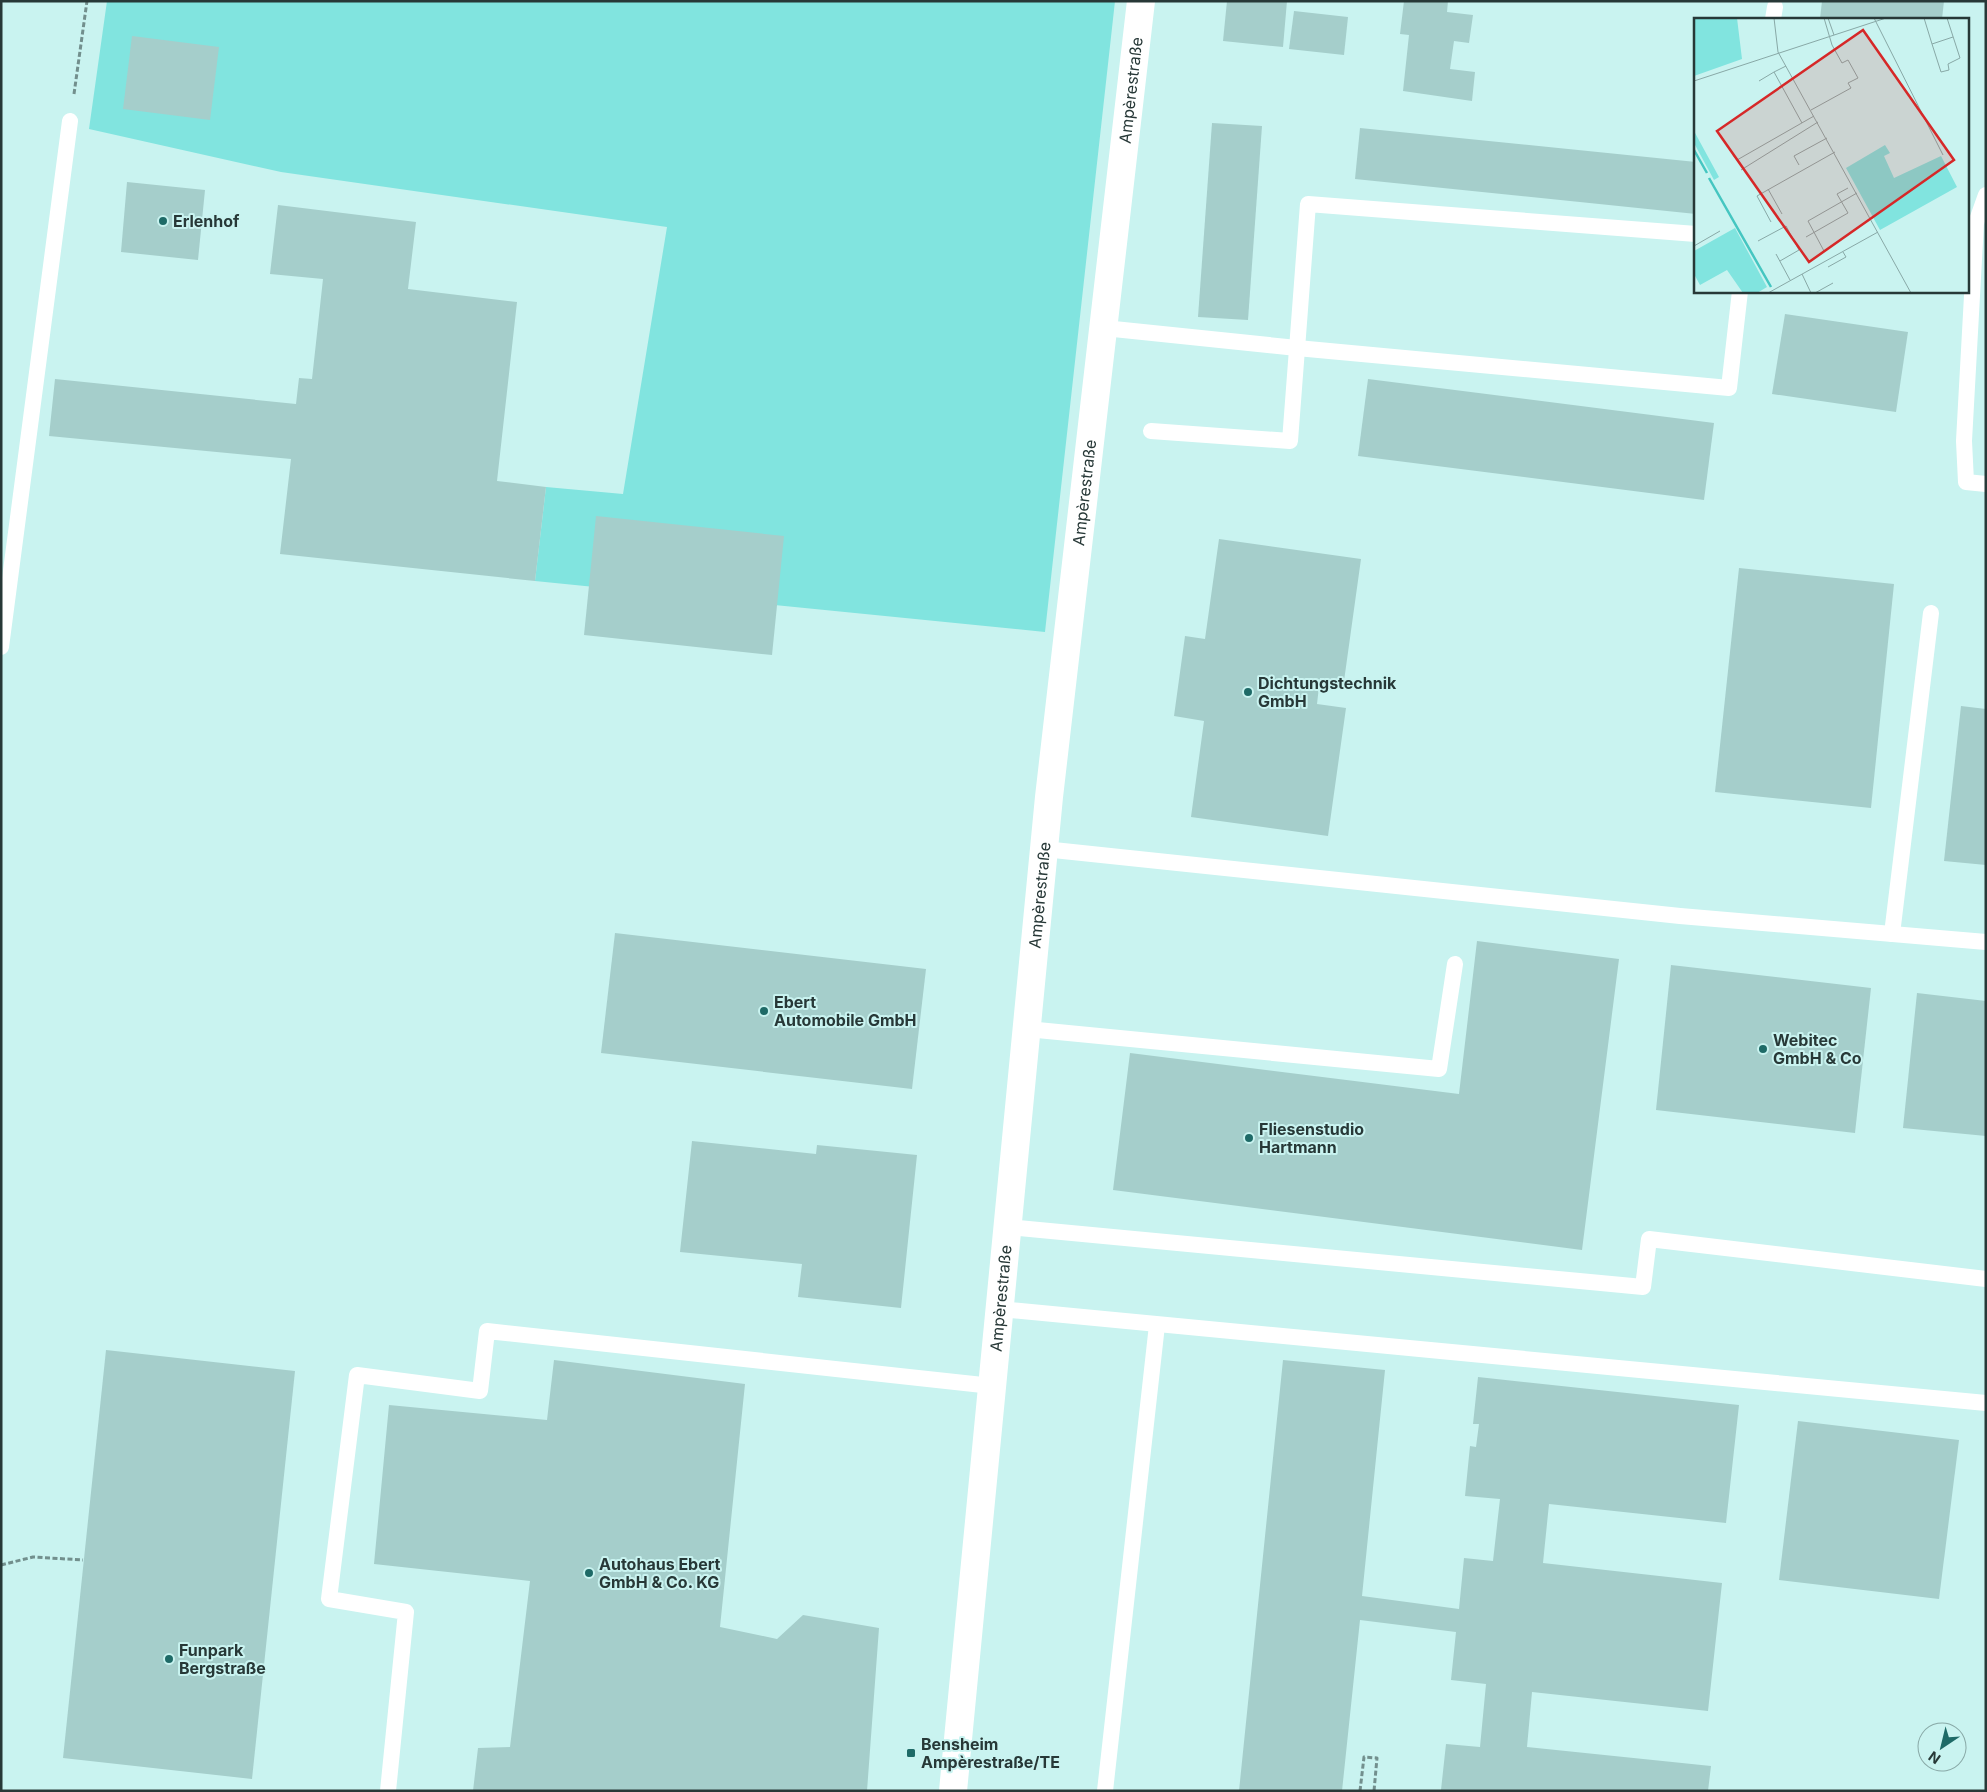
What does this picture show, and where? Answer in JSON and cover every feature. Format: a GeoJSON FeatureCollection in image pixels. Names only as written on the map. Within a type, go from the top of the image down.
{"type":"FeatureCollection","features":[{"type":"Feature","properties":{"kind":"street","name":"Ampèrestraße"},"geometry":{"type":"LineString","coordinates":[[953,1791],[1044,849],[1141,1]]}},
{"type":"Feature","properties":{"kind":"lane"},"geometry":{"type":"LineString","coordinates":[[1,647],[70,121]]}},
{"type":"Feature","properties":{"kind":"lane"},"geometry":{"type":"LineString","coordinates":[[1986,195],[1976,222],[1964,441],[1966,482],[1986,484]]}},
{"type":"Feature","properties":{"kind":"lane"},"geometry":{"type":"LineString","coordinates":[[1151,432],[1290,442],[1308,204],[1694,234]]}},
{"type":"Feature","properties":{"kind":"lane"},"geometry":{"type":"LineString","coordinates":[[1104,328],[1728,388],[1740,292]]}},
{"type":"Feature","properties":{"kind":"lane"},"geometry":{"type":"LineString","coordinates":[[1892,934],[1930,613]]}},
{"type":"Feature","properties":{"kind":"lane"},"geometry":{"type":"LineString","coordinates":[[1044,849],[1680,916],[1986,942]]}},
{"type":"Feature","properties":{"kind":"lane"},"geometry":{"type":"LineString","coordinates":[[1027,1029],[1439,1069],[1455,964]]}},
{"type":"Feature","properties":{"kind":"lane"},"geometry":{"type":"LineString","coordinates":[[1008,1227],[1643,1287],[1649,1238],[1986,1280]]}},
{"type":"Feature","properties":{"kind":"lane"},"geometry":{"type":"LineString","coordinates":[[1000,1309],[1986,1403]]}},
{"type":"Feature","properties":{"kind":"lane"},"geometry":{"type":"LineString","coordinates":[[1105,1791],[1157,1325]]}},
{"type":"Feature","properties":{"kind":"lane"},"geometry":{"type":"LineString","coordinates":[[388,1791],[406,1612],[328,1599],[357,1375],[480,1391],[487,1331],[992,1386]]}},
{"type":"Feature","properties":{"kind":"path"},"geometry":{"type":"LineString","coordinates":[[70,121],[87,1]]}},
{"type":"Feature","properties":{"kind":"path"},"geometry":{"type":"LineString","coordinates":[[1,1565],[33,1557],[83,1560]]}},
{"type":"Feature","properties":{"kind":"path"},"geometry":{"type":"LineString","coordinates":[[1360,1791],[1364,1757],[1377,1758],[1374,1791]]}},
{"type":"Feature","properties":{"kind":"shaded area"},"geometry":{"type":"Polygon","coordinates":[[[107,1],[1115,1],[1045,632],[535,581],[546,487],[623,494],[667,227],[281,172],[89,129],[107,1]]]}},
{"type":"Feature","properties":{"kind":"building"},"geometry":{"type":"Polygon","coordinates":[[[1227,1],[1287,1],[1283,47],[1223,41],[1227,1]]]}},
{"type":"Feature","properties":{"kind":"building"},"geometry":{"type":"Polygon","coordinates":[[[1404,1],[1448,1],[1447,12],[1473,15],[1469,43],[1454,41],[1450,69],[1475,72],[1472,101],[1403,91],[1409,35],[1400,34],[1404,1]]]}},
{"type":"Feature","properties":{"kind":"building"},"geometry":{"type":"Polygon","coordinates":[[[1822,1],[1944,1],[1942,18],[1820,18],[1822,1]]]}},
{"type":"Feature","properties":{"kind":"building"},"geometry":{"type":"Polygon","coordinates":[[[1294,11],[1348,17],[1344,55],[1289,49],[1294,11]]]}},
{"type":"Feature","properties":{"kind":"building"},"geometry":{"type":"Polygon","coordinates":[[[132,36],[219,47],[210,120],[123,109],[132,36]]]}},
{"type":"Feature","properties":{"kind":"building"},"geometry":{"type":"Polygon","coordinates":[[[1212,123],[1262,126],[1248,320],[1198,317],[1212,123]]]}},
{"type":"Feature","properties":{"kind":"building"},"geometry":{"type":"Polygon","coordinates":[[[1360,128],[1694,162],[1694,214],[1355,179],[1360,128]]]}},
{"type":"Feature","properties":{"kind":"building","name":"Erlenhof"},"geometry":{"type":"Polygon","coordinates":[[[127,182],[205,190],[198,260],[121,252],[127,182]]]}},
{"type":"Feature","properties":{"kind":"building"},"geometry":{"type":"Polygon","coordinates":[[[278,205],[416,222],[408,289],[517,302],[497,481],[546,487],[535,581],[280,554],[291,459],[49,436],[55,379],[296,404],[299,378],[312,379],[323,279],[270,274],[278,205]]]}},
{"type":"Feature","properties":{"kind":"building"},"geometry":{"type":"Polygon","coordinates":[[[1785,314],[1908,332],[1896,412],[1772,394],[1785,314]]]}},
{"type":"Feature","properties":{"kind":"building"},"geometry":{"type":"Polygon","coordinates":[[[1368,379],[1714,423],[1704,500],[1358,456],[1368,379]]]}},
{"type":"Feature","properties":{"kind":"building"},"geometry":{"type":"Polygon","coordinates":[[[596,516],[784,536],[772,655],[584,635],[596,516]]]}},
{"type":"Feature","properties":{"kind":"building","name":"Dichtungstechnik GmbH"},"geometry":{"type":"Polygon","coordinates":[[[1219,539],[1361,559],[1344,681],[1320,678],[1317,704],[1346,708],[1328,836],[1191,817],[1204,721],[1174,716],[1185,636],[1205,639],[1219,539]]]}},
{"type":"Feature","properties":{"kind":"building"},"geometry":{"type":"Polygon","coordinates":[[[1739,568],[1894,584],[1871,808],[1715,792],[1739,568]]]}},
{"type":"Feature","properties":{"kind":"building"},"geometry":{"type":"Polygon","coordinates":[[[1961,706],[1986,709],[1986,865],[1944,861],[1961,706]]]}},
{"type":"Feature","properties":{"kind":"building","name":"Ebert Automobile GmbH"},"geometry":{"type":"Polygon","coordinates":[[[615,933],[926,969],[912,1089],[601,1053],[615,933]]]}},
{"type":"Feature","properties":{"kind":"building"},"geometry":{"type":"Polygon","coordinates":[[[1477,941],[1619,959],[1582,1250],[1113,1190],[1130,1053],[1459,1094],[1477,941]]]}},
{"type":"Feature","properties":{"kind":"building","name":"Webitec GmbH & Co"},"geometry":{"type":"Polygon","coordinates":[[[1671,965],[1871,988],[1855,1133],[1656,1110],[1671,965]]]}},
{"type":"Feature","properties":{"kind":"building"},"geometry":{"type":"Polygon","coordinates":[[[1917,993],[1986,1001],[1986,1136],[1903,1128],[1917,993]]]}},
{"type":"Feature","properties":{"kind":"building"},"geometry":{"type":"Polygon","coordinates":[[[692,1141],[816,1154],[817,1145],[917,1155],[901,1308],[798,1297],[802,1264],[680,1252],[692,1141]]]}},
{"type":"Feature","properties":{"kind":"building","name":"Funpark Bergstraße"},"geometry":{"type":"Polygon","coordinates":[[[106,1350],[295,1371],[252,1779],[63,1758],[106,1350]]]}},
{"type":"Feature","properties":{"kind":"building","name":"Autohaus Ebert GmbH & Co. KG"},"geometry":{"type":"Polygon","coordinates":[[[554,1360],[745,1384],[720,1627],[777,1639],[803,1615],[879,1628],[867,1791],[473,1791],[478,1748],[510,1747],[530,1581],[374,1564],[389,1405],[547,1420],[554,1360]]]}},
{"type":"Feature","properties":{"kind":"building"},"geometry":{"type":"Polygon","coordinates":[[[1283,1360],[1385,1370],[1362,1596],[1459,1609],[1464,1558],[1493,1561],[1500,1499],[1465,1496],[1470,1446],[1476,1447],[1479,1424],[1473,1424],[1478,1377],[1739,1405],[1726,1523],[1549,1504],[1543,1563],[1722,1583],[1708,1711],[1532,1692],[1527,1747],[1711,1766],[1708,1791],[1441,1790],[1446,1744],[1480,1747],[1486,1684],[1451,1680],[1456,1632],[1360,1620],[1342,1791],[1239,1791],[1283,1360]]]}},
{"type":"Feature","properties":{"kind":"building"},"geometry":{"type":"Polygon","coordinates":[[[1798,1421],[1959,1440],[1939,1599],[1779,1580],[1798,1421]]]}},
{"type":"Feature","properties":{"kind":"place","name":"Erlenhof"},"geometry":{"type":"Point","coordinates":[163,221]}},
{"type":"Feature","properties":{"kind":"place","name":"Dichtungstechnik GmbH"},"geometry":{"type":"Point","coordinates":[1248,692]}},
{"type":"Feature","properties":{"kind":"place","name":"Ebert Automobile GmbH"},"geometry":{"type":"Point","coordinates":[764,1011]}},
{"type":"Feature","properties":{"kind":"place","name":"Webitec GmbH & Co"},"geometry":{"type":"Point","coordinates":[1763,1049]}},
{"type":"Feature","properties":{"kind":"place","name":"Fliesenstudio Hartmann"},"geometry":{"type":"Point","coordinates":[1249,1138]}},
{"type":"Feature","properties":{"kind":"place","name":"Autohaus Ebert GmbH & Co. KG"},"geometry":{"type":"Point","coordinates":[589,1573]}},
{"type":"Feature","properties":{"kind":"place","name":"Funpark Bergstraße"},"geometry":{"type":"Point","coordinates":[169,1659]}},
{"type":"Feature","properties":{"kind":"place","name":"Bensheim Ampèrestraße/TE"},"geometry":{"type":"Point","coordinates":[911,1753]}}]}
